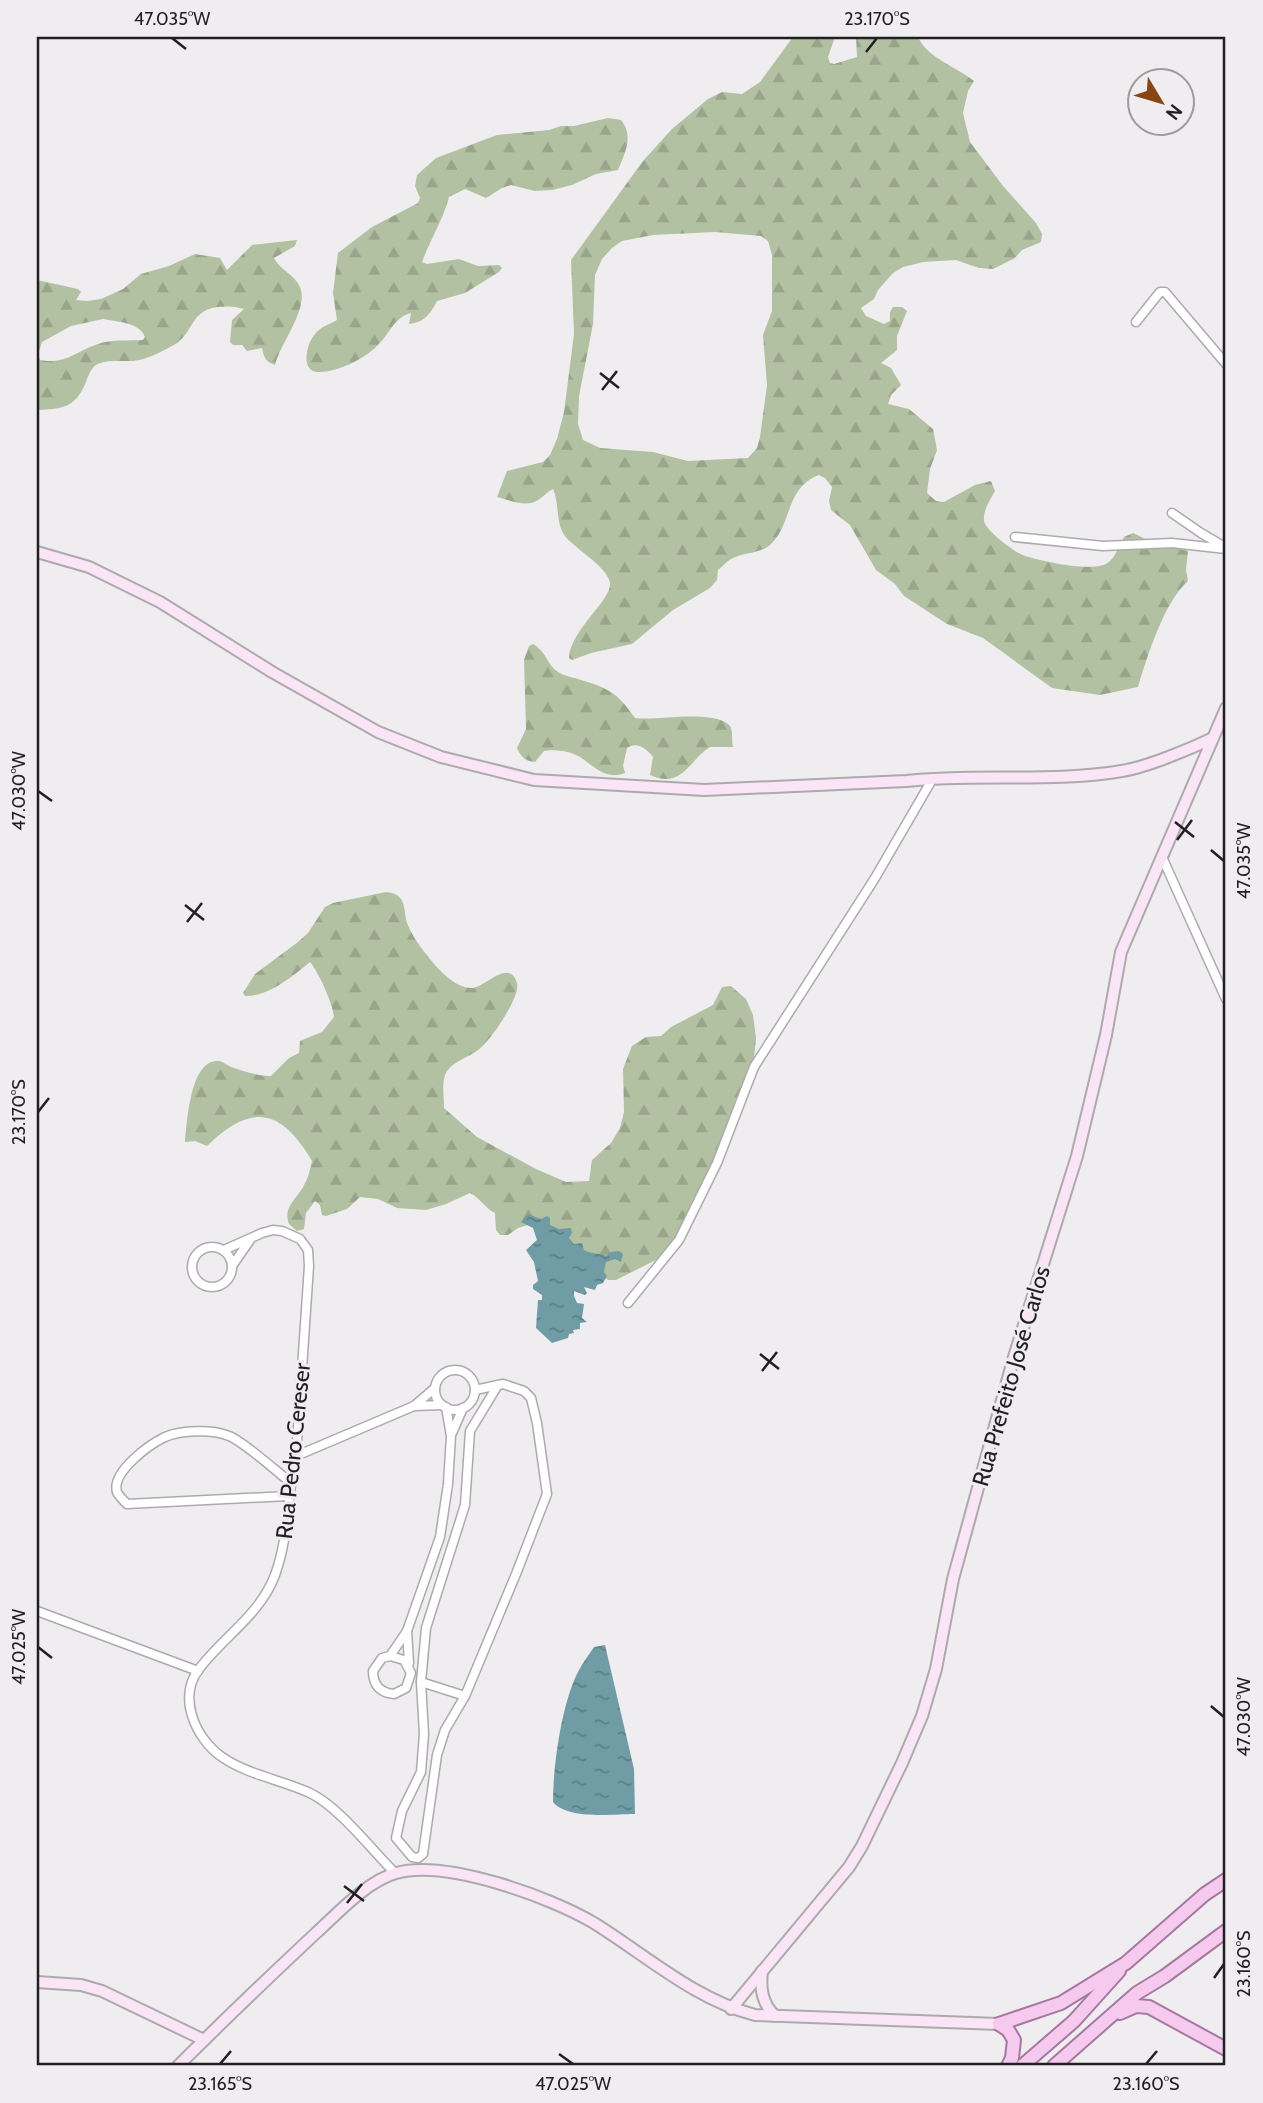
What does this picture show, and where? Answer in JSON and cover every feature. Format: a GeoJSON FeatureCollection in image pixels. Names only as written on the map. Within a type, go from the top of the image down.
{"type":"FeatureCollection","features":[{"type":"Feature","properties":{"kind":"main road"},"geometry":{"type":"LineString","coordinates":[[1022,2066],[1074,2021],[1126,1963],[1205,1894],[1226,1880]]}},
{"type":"Feature","properties":{"kind":"main road"},"geometry":{"type":"LineString","coordinates":[[1205,1894],[1216,1893],[1224,1896]]}},
{"type":"Feature","properties":{"kind":"main road"},"geometry":{"type":"LineString","coordinates":[[1054,2066],[1137,1993],[1165,1976],[1221,1934],[1226,1922]]}},
{"type":"Feature","properties":{"kind":"main road"},"geometry":{"type":"LineString","coordinates":[[999,2024],[1061,2003],[1126,1963]]}},
{"type":"Feature","properties":{"kind":"main road"},"geometry":{"type":"LineString","coordinates":[[1149,2007],[1150,1997],[1165,1976]]}},
{"type":"Feature","properties":{"kind":"main road"},"geometry":{"type":"LineString","coordinates":[[1109,2019],[1136,2006],[1149,2007],[1226,2049]]}},
{"type":"Feature","properties":{"kind":"main road"},"geometry":{"type":"LineString","coordinates":[[999,2024],[1008,2030],[1014,2040],[1008,2066]]}},
{"type":"Feature","properties":{"kind":"street"},"geometry":{"type":"LineString","coordinates":[[1136,323],[1160,292],[1165,292],[1226,364]]}},
{"type":"Feature","properties":{"kind":"street"},"geometry":{"type":"LineString","coordinates":[[1172,513],[1226,548]]}},
{"type":"Feature","properties":{"kind":"street"},"geometry":{"type":"LineString","coordinates":[[1015,537],[1102,547],[1171,543],[1226,548]]}},
{"type":"Feature","properties":{"kind":"street"},"geometry":{"type":"LineString","coordinates":[[37,552],[89,567],[160,602],[272,672],[378,732],[441,757],[534,780],[704,790],[933,778],[1084,776],[1126,771],[1213,738]]}},
{"type":"Feature","properties":{"kind":"street","name":"Rua Prefeito José Carlos"},"geometry":{"type":"LineString","coordinates":[[731,2009],[849,1867],[862,1846],[922,1716],[936,1669],[953,1579],[1013,1360],[1077,1156],[1106,1035],[1121,952],[1226,708]]}},
{"type":"Feature","properties":{"kind":"street"},"geometry":{"type":"LineString","coordinates":[[628,1303],[679,1240],[717,1163],[754,1067],[876,878],[933,778]]}},
{"type":"Feature","properties":{"kind":"street"},"geometry":{"type":"LineString","coordinates":[[1161,857],[1226,999]]}},
{"type":"Feature","properties":{"kind":"street","name":"Rua Pedro Cereser"},"geometry":{"type":"LineString","coordinates":[[198,1671],[256,1611],[267,1592],[283,1548],[288,1496],[296,1456],[309,1266],[308,1250],[300,1239],[282,1231],[273,1230],[224,1250]]}},
{"type":"Feature","properties":{"kind":"street"},"geometry":{"type":"LineString","coordinates":[[232,1266],[230,1257],[224,1250],[209,1247],[199,1252],[193,1260],[194,1276],[206,1286],[217,1286],[226,1281],[232,1266],[252,1238]]}},
{"type":"Feature","properties":{"kind":"street"},"geometry":{"type":"LineString","coordinates":[[390,1656],[407,1631],[440,1537],[448,1484],[451,1436],[444,1406],[436,1394],[436,1388],[437,1382],[446,1372],[459,1370],[470,1377],[475,1390],[471,1400],[463,1408],[451,1436]]}},
{"type":"Feature","properties":{"kind":"street"},"geometry":{"type":"LineString","coordinates":[[475,1390],[498,1385],[513,1387],[531,1398],[547,1494],[465,1696],[445,1730],[437,1755],[423,1854],[418,1858],[412,1857],[396,1838],[402,1811],[421,1772],[424,1734],[421,1682],[426,1628],[466,1505],[470,1431],[498,1385]]}},
{"type":"Feature","properties":{"kind":"street"},"geometry":{"type":"LineString","coordinates":[[296,1456],[414,1406],[436,1388]]}},
{"type":"Feature","properties":{"kind":"street"},"geometry":{"type":"LineString","coordinates":[[414,1406],[463,1408]]}},
{"type":"Feature","properties":{"kind":"street"},"geometry":{"type":"LineString","coordinates":[[288,1496],[127,1504],[117,1493],[117,1483],[122,1472],[149,1447],[165,1437],[194,1432],[230,1436],[290,1482]]}},
{"type":"Feature","properties":{"kind":"street"},"geometry":{"type":"LineString","coordinates":[[37,1611],[198,1671],[191,1689],[190,1708],[193,1722],[211,1747],[236,1765],[311,1794],[326,1803],[395,1873]]}},
{"type":"Feature","properties":{"kind":"street"},"geometry":{"type":"LineString","coordinates":[[407,1631],[411,1673],[406,1688],[394,1694],[381,1691],[373,1679],[373,1671],[382,1658],[397,1656],[409,1666]]}},
{"type":"Feature","properties":{"kind":"street"},"geometry":{"type":"LineString","coordinates":[[421,1682],[465,1696]]}},
{"type":"Feature","properties":{"kind":"street"},"geometry":{"type":"LineString","coordinates":[[177,2066],[356,1896],[395,1873],[411,1871],[461,1874],[493,1881],[564,1908],[593,1923],[703,1995],[731,2009],[755,2015],[999,2024]]}},
{"type":"Feature","properties":{"kind":"street"},"geometry":{"type":"LineString","coordinates":[[762,1971],[764,2003],[775,2016]]}},
{"type":"Feature","properties":{"kind":"street"},"geometry":{"type":"LineString","coordinates":[[37,1982],[81,1985],[102,1991],[204,2040]]}},
{"type":"Feature","properties":{"kind":"green space"},"geometry":{"type":"Polygon","coordinates":[[[793,37],[835,37],[828,57],[830,63],[834,64],[857,57],[856,37],[918,37],[928,51],[974,81],[968,91],[963,113],[970,142],[1003,186],[1036,223],[1042,234],[1041,242],[1022,250],[1015,258],[993,269],[979,268],[956,260],[923,262],[903,267],[893,273],[874,299],[861,308],[866,316],[884,324],[890,321],[893,307],[902,307],[907,311],[897,336],[897,350],[881,363],[891,368],[901,385],[891,395],[888,404],[909,409],[933,429],[937,450],[930,469],[927,493],[936,501],[944,502],[975,485],[991,481],[995,491],[987,505],[984,521],[989,530],[1020,554],[1054,563],[1089,567],[1106,564],[1114,556],[1124,537],[1133,533],[1156,544],[1188,551],[1188,581],[1179,590],[1164,616],[1138,687],[1100,695],[1052,688],[983,638],[947,624],[904,596],[895,584],[876,570],[850,525],[831,510],[829,501],[832,487],[819,475],[801,488],[778,535],[768,547],[729,560],[718,570],[717,580],[710,588],[673,610],[632,644],[572,660],[569,658],[576,637],[609,590],[608,577],[565,536],[560,525],[553,489],[529,503],[497,497],[507,471],[543,462],[550,455],[557,439],[564,412],[574,334],[571,260],[643,161],[672,129],[708,99],[722,92],[742,94],[760,82],[793,37]],[[715,232],[653,235],[622,241],[602,259],[595,275],[593,324],[579,396],[578,424],[583,440],[600,448],[653,452],[688,461],[748,458],[757,448],[767,385],[763,335],[772,311],[772,255],[768,241],[761,236],[715,232]]]}},
{"type":"Feature","properties":{"kind":"green space"},"geometry":{"type":"Polygon","coordinates":[[[608,118],[621,120],[627,132],[627,145],[618,170],[596,174],[572,185],[552,190],[535,191],[511,185],[486,198],[465,189],[449,197],[422,262],[427,264],[459,259],[478,266],[499,265],[502,268],[499,272],[465,293],[437,301],[419,321],[409,324],[411,313],[405,315],[372,351],[358,360],[334,370],[319,372],[309,368],[306,357],[312,339],[320,329],[337,320],[333,293],[338,253],[372,227],[418,203],[420,198],[415,186],[417,175],[436,158],[497,135],[549,130],[608,118]]]}},
{"type":"Feature","properties":{"kind":"green space"},"geometry":{"type":"Polygon","coordinates":[[[297,240],[295,246],[274,258],[300,287],[302,296],[298,315],[275,365],[266,359],[262,348],[247,351],[242,345],[233,345],[230,342],[232,320],[244,309],[217,307],[202,313],[174,345],[143,359],[96,365],[74,401],[55,409],[37,410],[37,280],[78,289],[81,292],[76,300],[101,299],[123,289],[141,274],[169,266],[195,254],[220,258],[227,270],[252,245],[297,240]],[[103,319],[71,326],[42,342],[38,354],[40,360],[57,361],[103,342],[143,340],[145,337],[138,328],[103,319]]]}},
{"type":"Feature","properties":{"kind":"green space"},"geometry":{"type":"Polygon","coordinates":[[[533,644],[558,672],[611,692],[635,718],[698,717],[721,720],[731,727],[733,747],[710,747],[678,776],[670,779],[650,775],[653,757],[638,746],[627,748],[623,766],[625,773],[618,775],[605,774],[578,756],[561,751],[544,751],[535,762],[526,760],[517,748],[526,729],[524,660],[529,646],[533,644]]]}},
{"type":"Feature","properties":{"kind":"green space"},"geometry":{"type":"Polygon","coordinates":[[[386,892],[401,899],[411,933],[448,978],[473,988],[503,973],[509,973],[517,983],[510,1008],[490,1038],[478,1050],[447,1071],[443,1083],[444,1108],[477,1137],[566,1182],[589,1181],[592,1160],[611,1143],[620,1128],[624,1112],[623,1069],[632,1046],[646,1037],[661,1036],[671,1027],[713,1005],[722,987],[731,986],[746,999],[753,1015],[756,1038],[754,1058],[735,1101],[724,1142],[668,1254],[616,1280],[608,1280],[534,1223],[518,1228],[508,1235],[500,1235],[496,1230],[495,1213],[470,1193],[426,1210],[397,1208],[378,1199],[360,1197],[347,1209],[326,1216],[322,1215],[320,1205],[315,1201],[306,1213],[304,1229],[297,1231],[287,1218],[289,1207],[306,1181],[312,1161],[289,1130],[277,1122],[251,1118],[223,1132],[207,1146],[195,1141],[185,1142],[192,1093],[196,1080],[209,1063],[219,1061],[248,1072],[271,1076],[289,1058],[299,1053],[300,1041],[322,1032],[334,1017],[325,989],[310,962],[271,989],[245,996],[243,993],[255,974],[308,933],[325,907],[386,892]]]}},
{"type":"Feature","properties":{"kind":"water"},"geometry":{"type":"Polygon","coordinates":[[[528,1214],[541,1219],[547,1216],[550,1218],[550,1225],[559,1229],[571,1228],[569,1238],[574,1244],[582,1243],[587,1252],[606,1256],[619,1251],[623,1254],[621,1262],[615,1259],[606,1262],[604,1272],[607,1276],[595,1290],[584,1287],[587,1293],[585,1295],[574,1291],[577,1303],[584,1304],[582,1318],[587,1322],[580,1323],[580,1329],[573,1330],[574,1333],[569,1334],[568,1338],[552,1343],[536,1328],[538,1300],[542,1300],[542,1295],[533,1289],[533,1285],[538,1281],[534,1262],[526,1250],[537,1240],[533,1228],[521,1222],[528,1214]]]}},
{"type":"Feature","properties":{"kind":"water"},"geometry":{"type":"Polygon","coordinates":[[[605,1645],[634,1769],[635,1814],[580,1814],[560,1808],[553,1802],[563,1716],[573,1683],[594,1647],[605,1645]]]}}]}
